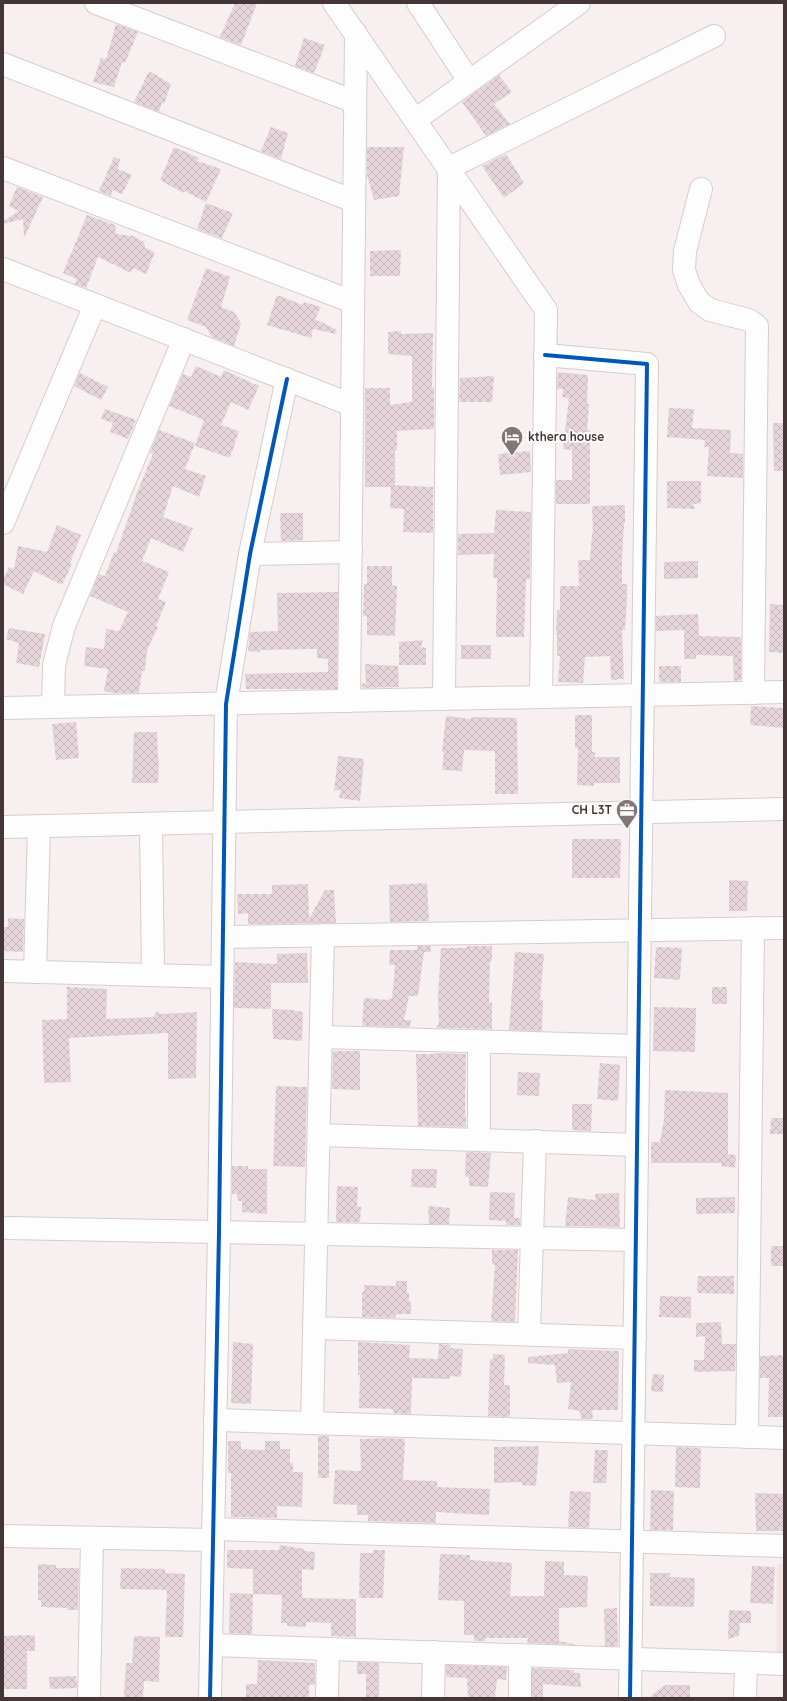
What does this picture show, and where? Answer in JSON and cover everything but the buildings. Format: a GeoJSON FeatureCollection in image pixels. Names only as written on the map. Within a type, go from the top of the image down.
{"type":"FeatureCollection","features":[{"type":"Feature","properties":{"kind":"street"},"geometry":{"type":"LineString","coordinates":[[96,3],[355,102]]}},
{"type":"Feature","properties":{"kind":"street"},"geometry":{"type":"LineString","coordinates":[[334,3],[546,310],[541,697]]}},
{"type":"Feature","properties":{"kind":"street"},"geometry":{"type":"LineString","coordinates":[[418,3],[469,81]]}},
{"type":"Feature","properties":{"kind":"street"},"geometry":{"type":"LineString","coordinates":[[415,120],[579,3]]}},
{"type":"Feature","properties":{"kind":"street"},"geometry":{"type":"LineString","coordinates":[[349,701],[356,34]]}},
{"type":"Feature","properties":{"kind":"street"},"geometry":{"type":"LineString","coordinates":[[449,168],[714,36]]}},
{"type":"Feature","properties":{"kind":"street"},"geometry":{"type":"LineString","coordinates":[[3,64],[354,201]]}},
{"type":"Feature","properties":{"kind":"street"},"geometry":{"type":"LineString","coordinates":[[3,168],[353,302]]}},
{"type":"Feature","properties":{"kind":"street"},"geometry":{"type":"LineString","coordinates":[[444,699],[449,168]]}},
{"type":"Feature","properties":{"kind":"street"},"geometry":{"type":"LineString","coordinates":[[701,189],[685,251],[684,270],[689,285],[699,302],[710,310],[749,320],[757,326],[752,693]]}},
{"type":"Feature","properties":{"kind":"street"},"geometry":{"type":"LineString","coordinates":[[4,271],[184,339],[352,405]]}},
{"type":"Feature","properties":{"kind":"street"},"geometry":{"type":"LineString","coordinates":[[3,523],[95,305]]}},
{"type":"Feature","properties":{"kind":"street"},"geometry":{"type":"LineString","coordinates":[[53,707],[54,665],[64,626],[184,339]]}},
{"type":"Feature","properties":{"kind":"street"},"geometry":{"type":"LineString","coordinates":[[546,355],[647,364],[630,1698]]}},
{"type":"Feature","properties":{"kind":"street"},"geometry":{"type":"LineString","coordinates":[[210,1698],[226,704],[250,554],[286,379]]}},
{"type":"Feature","properties":{"kind":"street"},"geometry":{"type":"LineString","coordinates":[[250,554],[350,552]]}},
{"type":"Feature","properties":{"kind":"street"},"geometry":{"type":"LineString","coordinates":[[3,708],[784,692]]}},
{"type":"Feature","properties":{"kind":"street"},"geometry":{"type":"LineString","coordinates":[[3,828],[784,809]]}},
{"type":"Feature","properties":{"kind":"street"},"geometry":{"type":"LineString","coordinates":[[151,824],[153,975]]}},
{"type":"Feature","properties":{"kind":"street"},"geometry":{"type":"LineString","coordinates":[[35,972],[39,827]]}},
{"type":"Feature","properties":{"kind":"street"},"geometry":{"type":"LineString","coordinates":[[747,1437],[753,928]]}},
{"type":"Feature","properties":{"kind":"street"},"geometry":{"type":"LineString","coordinates":[[223,937],[784,928]]}},
{"type":"Feature","properties":{"kind":"street"},"geometry":{"type":"LineString","coordinates":[[312,1423],[323,935]]}},
{"type":"Feature","properties":{"kind":"street"},"geometry":{"type":"LineString","coordinates":[[3,971],[222,976]]}},
{"type":"Feature","properties":{"kind":"street"},"geometry":{"type":"LineString","coordinates":[[321,1037],[638,1046]]}},
{"type":"Feature","properties":{"kind":"street"},"geometry":{"type":"LineString","coordinates":[[479,1042],[479,1140]]}},
{"type":"Feature","properties":{"kind":"street"},"geometry":{"type":"LineString","coordinates":[[319,1135],[637,1145]]}},
{"type":"Feature","properties":{"kind":"street"},"geometry":{"type":"LineString","coordinates":[[529,1334],[535,1142]]}},
{"type":"Feature","properties":{"kind":"street"},"geometry":{"type":"LineString","coordinates":[[8,1228],[636,1240]]}},
{"type":"Feature","properties":{"kind":"street"},"geometry":{"type":"LineString","coordinates":[[314,1328],[634,1338]]}},
{"type":"Feature","properties":{"kind":"street"},"geometry":{"type":"LineString","coordinates":[[215,1420],[784,1438]]}},
{"type":"Feature","properties":{"kind":"street"},"geometry":{"type":"LineString","coordinates":[[3,1536],[92,1538],[213,1535],[784,1546]]}},
{"type":"Feature","properties":{"kind":"street"},"geometry":{"type":"LineString","coordinates":[[89,1698],[92,1538]]}},
{"type":"Feature","properties":{"kind":"street"},"geometry":{"type":"LineString","coordinates":[[211,1645],[784,1664]]}},
{"type":"Feature","properties":{"kind":"street"},"geometry":{"type":"LineString","coordinates":[[327,1698],[328,1649]]}},
{"type":"Feature","properties":{"kind":"street"},"geometry":{"type":"LineString","coordinates":[[433,1698],[434,1652]]}},
{"type":"Feature","properties":{"kind":"street"},"geometry":{"type":"LineString","coordinates":[[520,1655],[520,1698]]}},
{"type":"Feature","properties":{"kind":"street"},"geometry":{"type":"LineString","coordinates":[[745,1698],[746,1663]]}},
{"type":"Feature","properties":{"kind":"shaded area"},"geometry":{"type":"Polygon","coordinates":[[[777,1564],[784,1564],[784,1657],[777,1657],[777,1564]]]}},
{"type":"Feature","properties":{"kind":"cycle path"},"geometry":{"type":"LineString","coordinates":[[545,355],[647,364],[630,1698]]}},
{"type":"Feature","properties":{"kind":"cycle path"},"geometry":{"type":"LineString","coordinates":[[210,1698],[219,1232],[226,704],[250,554],[287,379]]}},
{"type":"Feature","properties":{"kind":"place","name":"kthera house"},"geometry":{"type":"Point","coordinates":[512,456]}},
{"type":"Feature","properties":{"kind":"place","name":"CH L3T"},"geometry":{"type":"Point","coordinates":[627,830]}}]}
